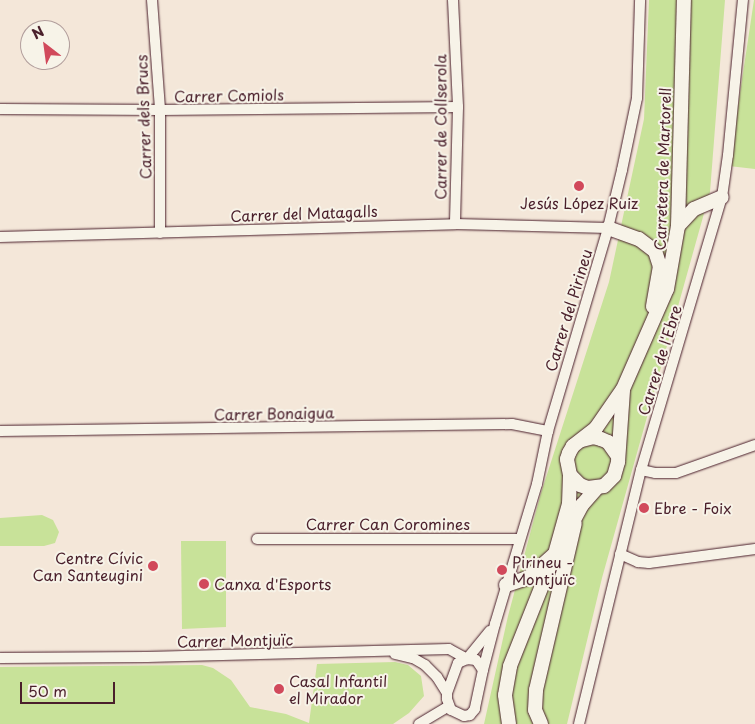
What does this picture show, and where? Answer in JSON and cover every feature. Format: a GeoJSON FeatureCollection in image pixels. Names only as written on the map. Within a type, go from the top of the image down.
{"type":"FeatureCollection","features":[{"type":"Feature","properties":{"kind":"main road","name":"Carretera de Martorell"},"geometry":{"type":"LineString","coordinates":[[623,389],[667,289],[678,226],[684,0]]}},
{"type":"Feature","properties":{"kind":"main road"},"geometry":{"type":"LineString","coordinates":[[678,226],[694,209],[722,196]]}},
{"type":"Feature","properties":{"kind":"main road"},"geometry":{"type":"LineString","coordinates":[[608,228],[647,243],[660,262],[660,278],[646,338]]}},
{"type":"Feature","properties":{"kind":"main road"},"geometry":{"type":"LineString","coordinates":[[509,724],[505,695],[510,666],[555,554],[569,504],[570,475],[567,467],[569,452],[596,428],[623,389]]}},
{"type":"Feature","properties":{"kind":"main road"},"geometry":{"type":"LineString","coordinates":[[570,475],[580,485],[597,488],[604,486],[614,476],[617,469],[623,389]]}},
{"type":"Feature","properties":{"kind":"main road"},"geometry":{"type":"LineString","coordinates":[[581,440],[593,437],[601,438],[608,442],[617,455]]}},
{"type":"Feature","properties":{"kind":"main road"},"geometry":{"type":"LineString","coordinates":[[506,584],[528,578],[555,554],[582,504],[597,488]]}},
{"type":"Feature","properties":{"kind":"main road"},"geometry":{"type":"LineString","coordinates":[[541,724],[535,710],[536,690],[572,543],[576,518]]}},
{"type":"Feature","properties":{"kind":"street","name":"Carrer dels Brucs"},"geometry":{"type":"LineString","coordinates":[[152,0],[160,110],[160,233]]}},
{"type":"Feature","properties":{"kind":"street","name":"Carrer de Collserola"},"geometry":{"type":"LineString","coordinates":[[453,0],[458,107],[454,224]]}},
{"type":"Feature","properties":{"kind":"street","name":"Carrer del Pirineu"},"geometry":{"type":"LineString","coordinates":[[494,624],[487,638],[455,668],[447,693],[449,706],[455,714],[470,719],[475,709],[494,624],[537,484],[548,431],[608,228],[637,98],[640,0]]}},
{"type":"Feature","properties":{"kind":"street","name":"Carrer de l'Ebre"},"geometry":{"type":"LineString","coordinates":[[579,724],[642,470],[722,196],[744,0]]}},
{"type":"Feature","properties":{"kind":"street","name":"Carrer Comiols"},"geometry":{"type":"LineString","coordinates":[[0,109],[160,110],[458,107]]}},
{"type":"Feature","properties":{"kind":"street","name":"Carrer del Matagalls"},"geometry":{"type":"LineString","coordinates":[[0,237],[454,224],[608,228]]}},
{"type":"Feature","properties":{"kind":"street","name":"Carrer Bonaigua"},"geometry":{"type":"LineString","coordinates":[[0,432],[512,424],[548,431]]}},
{"type":"Feature","properties":{"kind":"street"},"geometry":{"type":"LineString","coordinates":[[642,470],[655,473],[676,473],[755,446]]}},
{"type":"Feature","properties":{"kind":"street","name":"Carrer Can Coromines"},"geometry":{"type":"LineString","coordinates":[[257,539],[520,539]]}},
{"type":"Feature","properties":{"kind":"street"},"geometry":{"type":"LineString","coordinates":[[620,554],[638,562],[649,563],[755,549]]}},
{"type":"Feature","properties":{"kind":"street","name":"Carrer Montjuïc"},"geometry":{"type":"LineString","coordinates":[[0,658],[384,651],[449,648],[466,659]]}},
{"type":"Feature","properties":{"kind":"street"},"geometry":{"type":"LineString","coordinates":[[384,651],[413,658],[425,665],[437,677],[447,693]]}},
{"type":"Feature","properties":{"kind":"street"},"geometry":{"type":"LineString","coordinates":[[466,659],[476,660],[483,670]]}},
{"type":"Feature","properties":{"kind":"street"},"geometry":{"type":"LineString","coordinates":[[419,724],[449,706]]}},
{"type":"Feature","properties":{"kind":"green space"},"geometry":{"type":"Polygon","coordinates":[[[649,0],[725,0],[710,192],[602,578],[567,724],[484,724],[508,616],[541,493],[609,282],[644,119],[649,0]]]}},
{"type":"Feature","properties":{"kind":"green space"},"geometry":{"type":"Polygon","coordinates":[[[755,0],[755,169],[729,166],[755,0]]]}},
{"type":"Feature","properties":{"kind":"green space"},"geometry":{"type":"Polygon","coordinates":[[[42,515],[53,520],[59,532],[55,543],[44,546],[0,546],[0,518],[42,515]]]}},
{"type":"Feature","properties":{"kind":"green space","name":"Canxa d'Esports"},"geometry":{"type":"Polygon","coordinates":[[[181,541],[226,541],[226,627],[182,629],[181,541]]]}},
{"type":"Feature","properties":{"kind":"green space"},"geometry":{"type":"Polygon","coordinates":[[[395,662],[408,665],[421,676],[424,696],[409,713],[393,724],[0,724],[0,667],[202,665],[213,668],[231,680],[250,707],[286,714],[309,723],[317,664],[395,662]]]}},
{"type":"Feature","properties":{"kind":"place","name":"Jesús López Ruiz"},"geometry":{"type":"Point","coordinates":[579,186]}},
{"type":"Feature","properties":{"kind":"place","name":"Ebre - Foix"},"geometry":{"type":"Point","coordinates":[644,508]}},
{"type":"Feature","properties":{"kind":"place","name":"Centre Cívic Can Santeugini"},"geometry":{"type":"Point","coordinates":[153,566]}},
{"type":"Feature","properties":{"kind":"place","name":"Pirineu - Montjuïc"},"geometry":{"type":"Point","coordinates":[502,570]}},
{"type":"Feature","properties":{"kind":"place","name":"Canxa d'Esports"},"geometry":{"type":"Point","coordinates":[204,584]}},
{"type":"Feature","properties":{"kind":"place","name":"Casal Infantil el Mirador"},"geometry":{"type":"Point","coordinates":[279,689]}}]}
